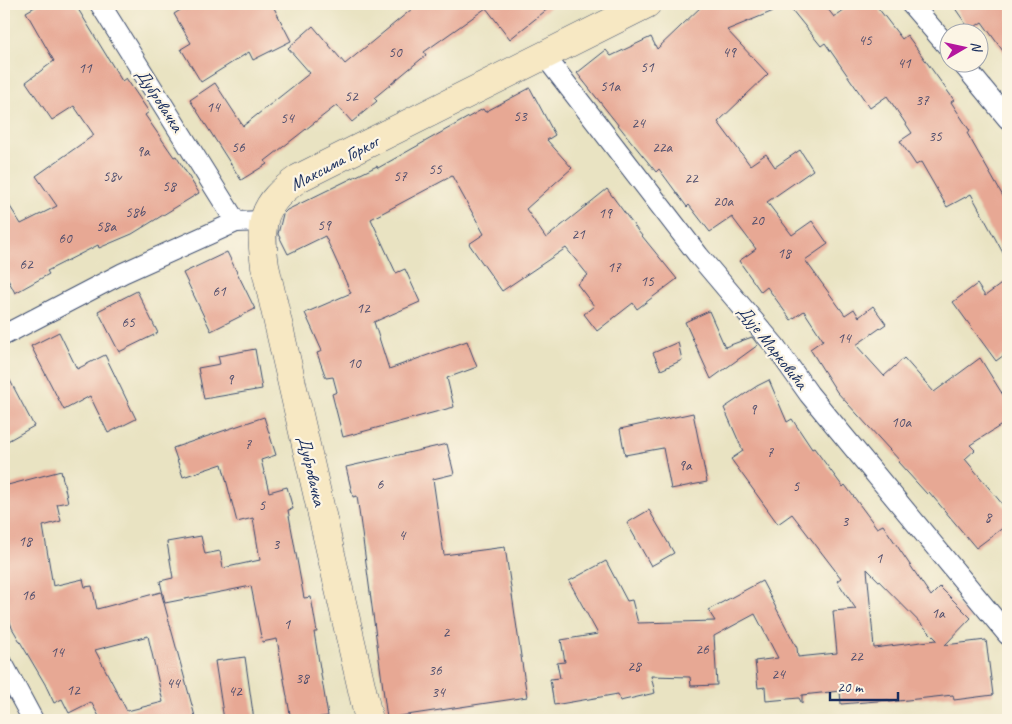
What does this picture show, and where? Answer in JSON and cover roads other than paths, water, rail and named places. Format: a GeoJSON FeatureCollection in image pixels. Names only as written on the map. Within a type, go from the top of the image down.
{"type":"FeatureCollection","features":[{"type":"Feature","properties":{"kind":"street","name":"Дубровачка"},"geometry":{"type":"LineString","coordinates":[[100,4],[236,222]]}},
{"type":"Feature","properties":{"kind":"street","name":"Максима Горког"},"geometry":{"type":"LineString","coordinates":[[263,221],[273,199],[299,178],[647,4]]}},
{"type":"Feature","properties":{"kind":"street"},"geometry":{"type":"LineString","coordinates":[[911,4],[940,37]]}},
{"type":"Feature","properties":{"kind":"street","name":"Дује Марковића"},"geometry":{"type":"LineString","coordinates":[[544,55],[699,256],[775,346],[810,394],[1008,635]]}},
{"type":"Feature","properties":{"kind":"street"},"geometry":{"type":"LineString","coordinates":[[968,72],[1008,120]]}},
{"type":"Feature","properties":{"kind":"street","name":"Дубровачка"},"geometry":{"type":"LineString","coordinates":[[263,221],[262,239],[265,266],[369,720]]}},
{"type":"Feature","properties":{"kind":"street"},"geometry":{"type":"LineString","coordinates":[[4,335],[123,273],[236,222],[263,221]]}},
{"type":"Feature","properties":{"kind":"street"},"geometry":{"type":"LineString","coordinates":[[4,666],[33,720]]}}]}
